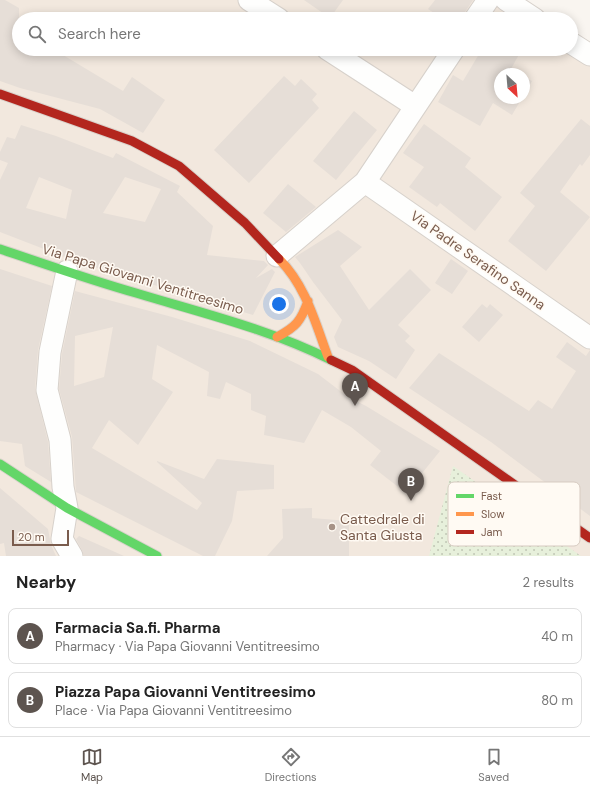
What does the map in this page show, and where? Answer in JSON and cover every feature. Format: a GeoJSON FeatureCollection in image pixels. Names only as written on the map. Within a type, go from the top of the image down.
{"type":"FeatureCollection","features":[{"type":"Feature","properties":{"kind":"main road"},"geometry":{"type":"LineString","coordinates":[[0,94],[132,141],[179,166],[245,223],[290,270],[308,301],[328,357]]}},
{"type":"Feature","properties":{"kind":"main road","name":"Via Papa Giovanni Ventitreesimo"},"geometry":{"type":"LineString","coordinates":[[0,249],[111,285],[225,319],[328,357],[352,370],[511,482]]}},
{"type":"Feature","properties":{"kind":"main road"},"geometry":{"type":"LineString","coordinates":[[277,337],[295,328],[303,317],[308,301]]}},
{"type":"Feature","properties":{"kind":"main road"},"geometry":{"type":"LineString","coordinates":[[0,464],[67,508],[157,556]]}},
{"type":"Feature","properties":{"kind":"main road","name":"Via Papa Giovanni Ventitreesimo"},"geometry":{"type":"LineString","coordinates":[[580,531],[590,538]]}},
{"type":"Feature","properties":{"kind":"street"},"geometry":{"type":"LineString","coordinates":[[249,0],[268,12]]}},
{"type":"Feature","properties":{"kind":"street"},"geometry":{"type":"LineString","coordinates":[[480,12],[488,0]]}},
{"type":"Feature","properties":{"kind":"street"},"geometry":{"type":"LineString","coordinates":[[506,0],[524,12]]}},
{"type":"Feature","properties":{"kind":"street"},"geometry":{"type":"LineString","coordinates":[[578,47],[590,55]]}},
{"type":"Feature","properties":{"kind":"street"},"geometry":{"type":"LineString","coordinates":[[338,56],[415,106]]}},
{"type":"Feature","properties":{"kind":"street"},"geometry":{"type":"LineString","coordinates":[[277,256],[365,182],[449,56]]}},
{"type":"Feature","properties":{"kind":"street","name":"Via Padre Serafino Sanna"},"geometry":{"type":"LineString","coordinates":[[365,182],[590,338]]}},
{"type":"Feature","properties":{"kind":"street"},"geometry":{"type":"LineString","coordinates":[[67,271],[50,352],[47,390],[60,440],[63,487],[67,508],[62,539],[72,556]]}},
{"type":"Feature","properties":{"kind":"shaded area"},"geometry":{"type":"Polygon","coordinates":[[[0,0],[522,0],[540,12],[12,12],[12,56],[578,56],[578,48],[590,46],[590,556],[0,556],[0,0]]]}},
{"type":"Feature","properties":{"kind":"green space"},"geometry":{"type":"Polygon","coordinates":[[[453,466],[476,482],[449,482],[453,466]]]}},
{"type":"Feature","properties":{"kind":"green space"},"geometry":{"type":"Polygon","coordinates":[[[448,485],[448,546],[567,546],[581,556],[429,556],[448,485]]]}},
{"type":"Feature","properties":{"kind":"building"},"geometry":{"type":"Polygon","coordinates":[[[0,0],[5,0],[19,8],[19,12],[12,12],[12,56],[65,56],[123,91],[132,77],[165,100],[143,133],[100,109],[20,88],[0,81],[0,0]]]}},
{"type":"Feature","properties":{"kind":"building"},"geometry":{"type":"Polygon","coordinates":[[[304,0],[343,0],[334,12],[321,12],[304,0]]]}},
{"type":"Feature","properties":{"kind":"building"},"geometry":{"type":"Polygon","coordinates":[[[435,0],[473,0],[465,12],[432,12],[428,9],[435,0]]]}},
{"type":"Feature","properties":{"kind":"building"},"geometry":{"type":"Polygon","coordinates":[[[478,56],[518,56],[512,68],[494,68],[494,104],[480,126],[438,102],[453,75],[463,81],[478,56]]]}},
{"type":"Feature","properties":{"kind":"building"},"geometry":{"type":"Polygon","coordinates":[[[284,76],[295,86],[301,79],[317,94],[312,100],[319,108],[249,183],[214,150],[284,76]]]}},
{"type":"Feature","properties":{"kind":"building"},"geometry":{"type":"Polygon","coordinates":[[[495,104],[518,104],[512,115],[495,104]]]}},
{"type":"Feature","properties":{"kind":"building"},"geometry":{"type":"Polygon","coordinates":[[[354,111],[377,130],[336,180],[313,161],[354,111]]]}},
{"type":"Feature","properties":{"kind":"building"},"geometry":{"type":"Polygon","coordinates":[[[581,119],[590,126],[590,155],[582,166],[580,164],[560,192],[590,217],[546,271],[508,241],[535,206],[520,193],[581,119]]]}},
{"type":"Feature","properties":{"kind":"building"},"geometry":{"type":"Polygon","coordinates":[[[424,124],[471,158],[465,167],[502,197],[475,231],[440,203],[437,207],[409,187],[424,167],[403,153],[424,124]]]}},
{"type":"Feature","properties":{"kind":"building"},"geometry":{"type":"Polygon","coordinates":[[[21,125],[56,136],[113,158],[116,153],[180,186],[177,192],[213,226],[207,255],[264,261],[268,265],[256,278],[272,269],[275,272],[253,315],[75,261],[0,232],[0,180],[8,163],[0,160],[0,152],[7,137],[15,139],[21,125]],[[39,177],[26,208],[66,219],[72,190],[39,177]],[[125,177],[103,213],[145,222],[161,189],[125,177]]]}},
{"type":"Feature","properties":{"kind":"building"},"geometry":{"type":"Polygon","coordinates":[[[288,184],[316,207],[286,232],[263,213],[288,184]]]}},
{"type":"Feature","properties":{"kind":"building"},"geometry":{"type":"Polygon","coordinates":[[[338,230],[362,247],[340,266],[369,310],[410,269],[431,290],[398,325],[410,336],[405,341],[415,350],[396,379],[369,361],[338,347],[334,337],[342,320],[295,257],[338,230]]]}},
{"type":"Feature","properties":{"kind":"building"},"geometry":{"type":"Polygon","coordinates":[[[451,259],[468,271],[452,294],[435,283],[451,259]]]}},
{"type":"Feature","properties":{"kind":"building"},"geometry":{"type":"Polygon","coordinates":[[[0,269],[52,286],[38,350],[35,389],[48,442],[51,482],[25,466],[22,444],[0,441],[0,269]]]}},
{"type":"Feature","properties":{"kind":"building"},"geometry":{"type":"Polygon","coordinates":[[[75,291],[172,317],[250,341],[318,374],[348,397],[366,406],[440,451],[406,493],[370,465],[381,451],[351,427],[322,410],[304,443],[264,435],[266,416],[251,410],[251,394],[226,382],[220,399],[207,396],[209,372],[157,345],[152,379],[173,392],[138,445],[109,420],[92,448],[197,510],[202,503],[157,461],[204,479],[217,459],[274,465],[274,489],[237,491],[232,521],[215,556],[203,556],[76,492],[72,437],[59,389],[62,354],[75,291]],[[113,327],[75,336],[74,386],[104,377],[113,327]]]}},
{"type":"Feature","properties":{"kind":"building"},"geometry":{"type":"Polygon","coordinates":[[[482,304],[487,308],[490,304],[503,315],[479,342],[462,327],[482,304]]]}},
{"type":"Feature","properties":{"kind":"building"},"geometry":{"type":"Polygon","coordinates":[[[567,342],[586,356],[590,350],[590,516],[580,509],[580,482],[545,482],[491,442],[409,388],[439,353],[529,411],[538,400],[552,409],[576,371],[556,357],[567,342]]]}},
{"type":"Feature","properties":{"kind":"building"},"geometry":{"type":"Polygon","coordinates":[[[0,488],[48,529],[51,545],[56,556],[6,556],[4,543],[0,544],[0,488]]]}},
{"type":"Feature","properties":{"kind":"building","name":"Cattedrale di Santa Giusta"},"geometry":{"type":"Polygon","coordinates":[[[312,508],[312,518],[349,521],[349,556],[267,556],[283,538],[282,509],[312,508]]]}},
{"type":"Feature","properties":{"kind":"building"},"geometry":{"type":"Polygon","coordinates":[[[79,536],[124,556],[84,556],[76,539],[79,536]]]}},
{"type":"Feature","properties":{"kind":"traffic: fast"},"geometry":{"type":"LineString","coordinates":[[0,249],[102,283],[259,330],[284,339],[331,360]]}},
{"type":"Feature","properties":{"kind":"traffic: fast"},"geometry":{"type":"LineString","coordinates":[[0,464],[67,508],[157,556]]}},
{"type":"Feature","properties":{"kind":"traffic: slow"},"geometry":{"type":"LineString","coordinates":[[279,259],[296,281],[303,293],[309,305],[328,357]]}},
{"type":"Feature","properties":{"kind":"traffic: slow"},"geometry":{"type":"LineString","coordinates":[[277,337],[297,323],[303,314],[308,301]]}},
{"type":"Feature","properties":{"kind":"traffic: jam"},"geometry":{"type":"LineString","coordinates":[[0,94],[132,141],[179,166],[245,223],[279,259]]}},
{"type":"Feature","properties":{"kind":"traffic: jam"},"geometry":{"type":"LineString","coordinates":[[331,360],[352,370],[511,482]]}},
{"type":"Feature","properties":{"kind":"traffic: jam"},"geometry":{"type":"LineString","coordinates":[[580,531],[590,538]]}},
{"type":"Feature","properties":{"kind":"place","name":"Farmacia Sa.fi. Pharma"},"geometry":{"type":"Point","coordinates":[355,406]}},
{"type":"Feature","properties":{"kind":"place","name":"Piazza Papa Giovanni Ventitreesimo"},"geometry":{"type":"Point","coordinates":[411,501]}},
{"type":"Feature","properties":{"kind":"place","name":"Cattedrale di Santa Giusta"},"geometry":{"type":"Point","coordinates":[332,527]}}]}
